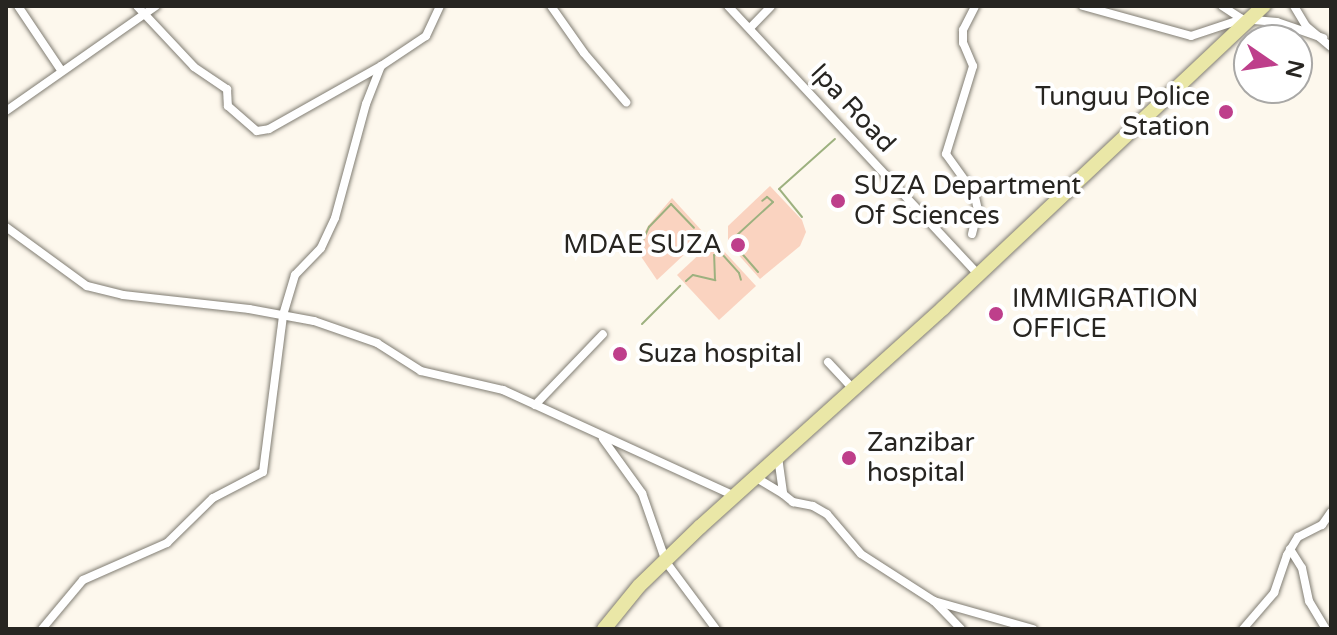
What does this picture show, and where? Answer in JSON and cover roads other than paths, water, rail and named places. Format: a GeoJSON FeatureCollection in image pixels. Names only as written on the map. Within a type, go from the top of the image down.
{"type":"FeatureCollection","features":[{"type":"Feature","properties":{"kind":"main road"},"geometry":{"type":"LineString","coordinates":[[604,629],[639,586],[734,496],[978,274],[1264,6]]}},
{"type":"Feature","properties":{"kind":"street"},"geometry":{"type":"LineString","coordinates":[[18,6],[61,70]]}},
{"type":"Feature","properties":{"kind":"street"},"geometry":{"type":"LineString","coordinates":[[137,6],[194,67],[227,89],[228,106],[257,131],[269,129],[381,66],[426,36],[440,6]]}},
{"type":"Feature","properties":{"kind":"street"},"geometry":{"type":"LineString","coordinates":[[6,111],[156,6]]}},
{"type":"Feature","properties":{"kind":"street"},"geometry":{"type":"LineString","coordinates":[[551,6],[584,53],[626,102]]}},
{"type":"Feature","properties":{"kind":"street","name":"Ipa Road"},"geometry":{"type":"LineString","coordinates":[[728,6],[978,274]]}},
{"type":"Feature","properties":{"kind":"street"},"geometry":{"type":"LineString","coordinates":[[750,28],[771,6]]}},
{"type":"Feature","properties":{"kind":"street"},"geometry":{"type":"LineString","coordinates":[[972,234],[978,210],[974,193],[946,154],[973,66],[963,43],[963,30],[975,6]]}},
{"type":"Feature","properties":{"kind":"street"},"geometry":{"type":"LineString","coordinates":[[1083,6],[1191,36],[1247,20],[1277,22],[1323,38]]}},
{"type":"Feature","properties":{"kind":"street"},"geometry":{"type":"LineString","coordinates":[[1222,6],[1247,20]]}},
{"type":"Feature","properties":{"kind":"street"},"geometry":{"type":"LineString","coordinates":[[1294,6],[1299,19],[1331,47]]}},
{"type":"Feature","properties":{"kind":"street"},"geometry":{"type":"LineString","coordinates":[[42,629],[83,580],[167,543],[213,498],[263,472],[283,315],[295,275],[321,248],[335,218],[366,104],[381,66]]}},
{"type":"Feature","properties":{"kind":"street"},"geometry":{"type":"LineString","coordinates":[[6,227],[87,286],[123,295],[283,315],[377,343],[421,371],[503,390],[734,496]]}},
{"type":"Feature","properties":{"kind":"street"},"geometry":{"type":"LineString","coordinates":[[535,405],[603,334]]}},
{"type":"Feature","properties":{"kind":"street"},"geometry":{"type":"LineString","coordinates":[[828,362],[853,389]]}},
{"type":"Feature","properties":{"kind":"street"},"geometry":{"type":"LineString","coordinates":[[600,436],[642,493],[666,562],[716,629]]}},
{"type":"Feature","properties":{"kind":"street"},"geometry":{"type":"LineString","coordinates":[[778,456],[783,494]]}},
{"type":"Feature","properties":{"kind":"street"},"geometry":{"type":"LineString","coordinates":[[755,477],[793,502],[813,506],[827,514],[861,554],[934,601],[961,629]]}},
{"type":"Feature","properties":{"kind":"street"},"geometry":{"type":"LineString","coordinates":[[1243,629],[1274,593],[1290,549],[1301,534],[1322,525],[1331,512]]}},
{"type":"Feature","properties":{"kind":"street"},"geometry":{"type":"LineString","coordinates":[[1290,549],[1302,568],[1309,601],[1326,629]]}},
{"type":"Feature","properties":{"kind":"street"},"geometry":{"type":"LineString","coordinates":[[934,601],[1033,629]]}},
{"type":"Feature","properties":{"kind":"waterway"},"geometry":{"type":"LineString","coordinates":[[802,217],[779,189],[835,139]]}},
{"type":"Feature","properties":{"kind":"waterway"},"geometry":{"type":"LineString","coordinates":[[758,272],[735,246],[736,236],[773,202],[767,197],[762,201]]}},
{"type":"Feature","properties":{"kind":"waterway"},"geometry":{"type":"LineString","coordinates":[[640,247],[649,227],[671,204],[694,228]]}},
{"type":"Feature","properties":{"kind":"waterway"},"geometry":{"type":"LineString","coordinates":[[686,281],[693,275],[715,280],[714,255],[718,254],[722,254],[739,273],[741,280]]}},
{"type":"Feature","properties":{"kind":"waterway"},"geometry":{"type":"LineString","coordinates":[[642,324],[680,286]]}},
{"type":"Feature","properties":{"kind":"place","name":"Tunguu Police Station"},"geometry":{"type":"Point","coordinates":[1226,112]}},
{"type":"Feature","properties":{"kind":"place","name":"SUZA Department Of Sciences"},"geometry":{"type":"Point","coordinates":[838,201]}},
{"type":"Feature","properties":{"kind":"place","name":"MDAE SUZA"},"geometry":{"type":"Point","coordinates":[738,245]}},
{"type":"Feature","properties":{"kind":"place","name":"IMMIGRATION OFFICE"},"geometry":{"type":"Point","coordinates":[996,314]}},
{"type":"Feature","properties":{"kind":"place","name":"Suza hospital"},"geometry":{"type":"Point","coordinates":[620,354]}},
{"type":"Feature","properties":{"kind":"place","name":"Zanzibar hospital"},"geometry":{"type":"Point","coordinates":[849,458]}}]}
